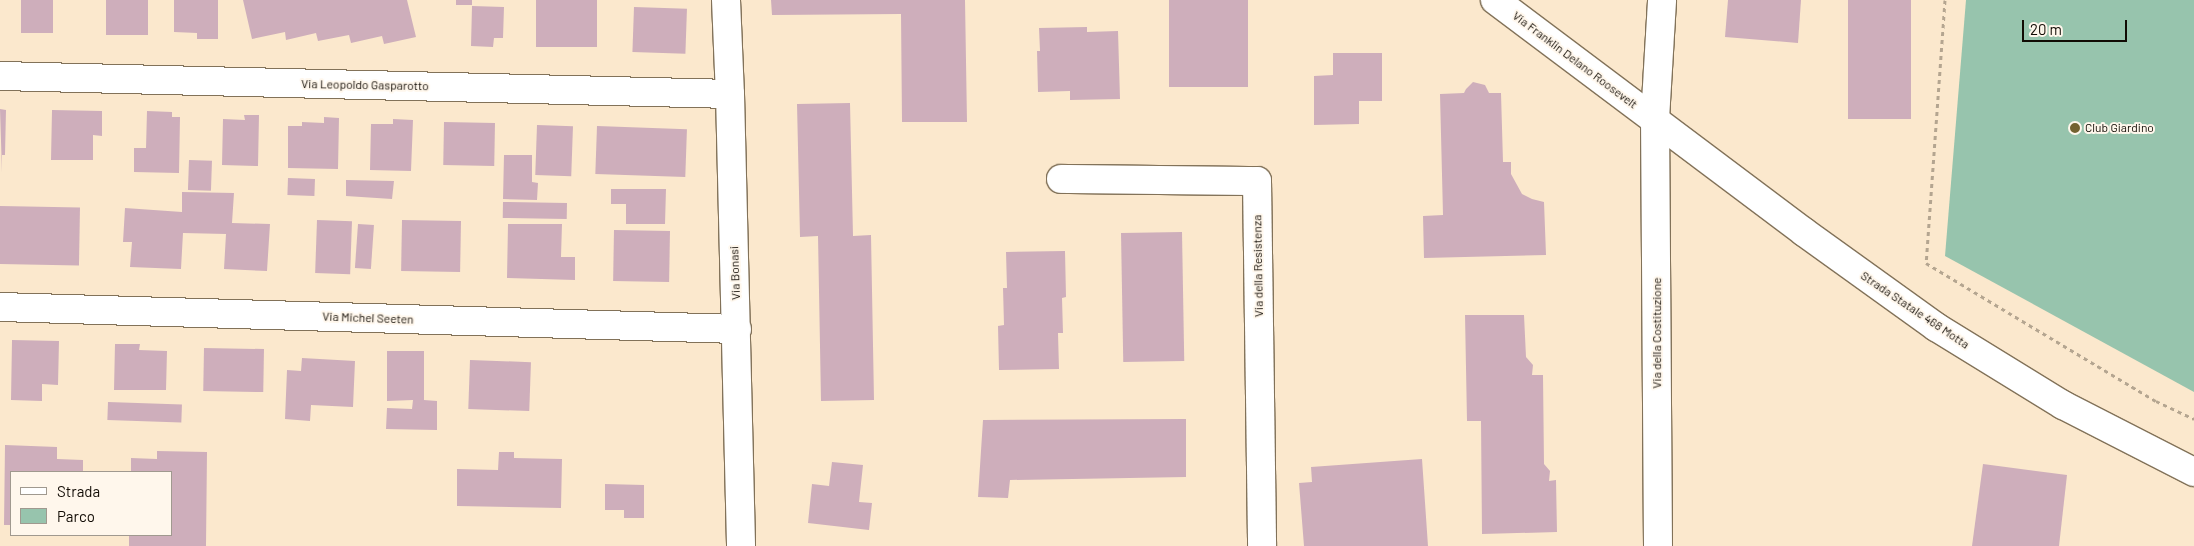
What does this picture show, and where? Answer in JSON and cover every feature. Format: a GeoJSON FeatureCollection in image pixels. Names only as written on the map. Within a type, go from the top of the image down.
{"type":"FeatureCollection","features":[{"type":"Feature","properties":{"kind":"street","name":"Via Bonasi"},"geometry":{"type":"LineString","coordinates":[[726,0],[737,330],[741,546]]}},
{"type":"Feature","properties":{"kind":"street","name":"Via Franklin Delano Roosevelt"},"geometry":{"type":"LineString","coordinates":[[1495,0],[1655,119]]}},
{"type":"Feature","properties":{"kind":"street","name":"Via della Costituzione"},"geometry":{"type":"LineString","coordinates":[[1658,546],[1655,119],[1662,0]]}},
{"type":"Feature","properties":{"kind":"street","name":"Via Leopoldo Gasparotto"},"geometry":{"type":"LineString","coordinates":[[0,76],[730,94]]}},
{"type":"Feature","properties":{"kind":"street","name":"Strada Statale 468 Motta"},"geometry":{"type":"LineString","coordinates":[[1655,119],[1804,232],[1936,326],[2062,405],[2194,472]]}},
{"type":"Feature","properties":{"kind":"street","name":"Via della Resistenza"},"geometry":{"type":"LineString","coordinates":[[1061,179],[1256,181],[1262,546]]}},
{"type":"Feature","properties":{"kind":"street","name":"Via Michel Seeten"},"geometry":{"type":"LineString","coordinates":[[0,307],[737,330]]}},
{"type":"Feature","properties":{"kind":"path"},"geometry":{"type":"LineString","coordinates":[[1945,0],[1926,263],[2156,401],[2194,419]]}},
{"type":"Feature","properties":{"kind":"green space","name":"Club Giardino"},"geometry":{"type":"Polygon","coordinates":[[[1966,0],[2194,0],[2194,392],[1945,256],[1966,0]]]}},
{"type":"Feature","properties":{"kind":"building"},"geometry":{"type":"Polygon","coordinates":[[[21,0],[53,0],[53,33],[21,33],[21,0]]]}},
{"type":"Feature","properties":{"kind":"building"},"geometry":{"type":"Polygon","coordinates":[[[106,0],[148,0],[148,35],[106,35],[106,0]]]}},
{"type":"Feature","properties":{"kind":"building"},"geometry":{"type":"Polygon","coordinates":[[[174,0],[218,0],[218,39],[197,39],[197,33],[174,32],[174,0]]]}},
{"type":"Feature","properties":{"kind":"building"},"geometry":{"type":"Polygon","coordinates":[[[243,0],[407,0],[416,37],[384,44],[382,36],[351,43],[349,35],[318,41],[316,33],[286,40],[285,32],[252,39],[243,0]]]}},
{"type":"Feature","properties":{"kind":"building"},"geometry":{"type":"Polygon","coordinates":[[[456,0],[472,0],[472,5],[456,5],[456,0]]]}},
{"type":"Feature","properties":{"kind":"building"},"geometry":{"type":"Polygon","coordinates":[[[536,0],[597,0],[597,47],[536,47],[536,0]]]}},
{"type":"Feature","properties":{"kind":"building"},"geometry":{"type":"Polygon","coordinates":[[[771,0],[965,0],[967,122],[902,122],[901,14],[772,15],[771,0]]]}},
{"type":"Feature","properties":{"kind":"building"},"geometry":{"type":"Polygon","coordinates":[[[1169,0],[1248,0],[1248,87],[1169,87],[1169,0]]]}},
{"type":"Feature","properties":{"kind":"building"},"geometry":{"type":"Polygon","coordinates":[[[1728,0],[1801,0],[1798,43],[1725,37],[1728,0]]]}},
{"type":"Feature","properties":{"kind":"building"},"geometry":{"type":"Polygon","coordinates":[[[1848,0],[1911,0],[1911,119],[1848,119],[1848,0]]]}},
{"type":"Feature","properties":{"kind":"building"},"geometry":{"type":"Polygon","coordinates":[[[472,6],[504,7],[503,38],[494,38],[493,47],[471,46],[472,6]]]}},
{"type":"Feature","properties":{"kind":"building"},"geometry":{"type":"Polygon","coordinates":[[[634,7],[687,9],[685,54],[632,52],[634,7]]]}},
{"type":"Feature","properties":{"kind":"building"},"geometry":{"type":"Polygon","coordinates":[[[1087,27],[1087,32],[1118,31],[1120,99],[1070,100],[1070,91],[1038,92],[1037,51],[1040,51],[1039,28],[1087,27]]]}},
{"type":"Feature","properties":{"kind":"building"},"geometry":{"type":"Polygon","coordinates":[[[1333,53],[1382,53],[1382,101],[1359,101],[1359,124],[1314,125],[1314,76],[1333,75],[1333,53]]]}},
{"type":"Feature","properties":{"kind":"building"},"geometry":{"type":"Polygon","coordinates":[[[1473,82],[1485,85],[1489,93],[1501,93],[1503,162],[1511,162],[1511,174],[1522,194],[1544,202],[1546,255],[1424,258],[1423,216],[1443,215],[1440,94],[1464,93],[1473,82]]]}},
{"type":"Feature","properties":{"kind":"building"},"geometry":{"type":"Polygon","coordinates":[[[850,103],[853,236],[871,235],[874,400],[821,401],[818,236],[800,237],[797,104],[850,103]]]}},
{"type":"Feature","properties":{"kind":"building"},"geometry":{"type":"Polygon","coordinates":[[[0,109],[6,110],[5,155],[2,155],[2,173],[0,109]]]}},
{"type":"Feature","properties":{"kind":"building"},"geometry":{"type":"Polygon","coordinates":[[[52,110],[102,111],[102,136],[93,135],[93,160],[51,160],[52,110]]]}},
{"type":"Feature","properties":{"kind":"building"},"geometry":{"type":"Polygon","coordinates":[[[147,111],[172,112],[172,117],[180,117],[179,173],[134,172],[134,148],[146,148],[147,111]]]}},
{"type":"Feature","properties":{"kind":"building"},"geometry":{"type":"Polygon","coordinates":[[[244,115],[259,115],[258,166],[222,165],[223,119],[245,120],[244,115]]]}},
{"type":"Feature","properties":{"kind":"building"},"geometry":{"type":"Polygon","coordinates":[[[324,117],[339,118],[338,169],[288,168],[288,126],[302,126],[302,122],[324,123],[324,117]]]}},
{"type":"Feature","properties":{"kind":"building"},"geometry":{"type":"Polygon","coordinates":[[[393,119],[413,120],[411,171],[370,170],[371,124],[393,124],[393,119]]]}},
{"type":"Feature","properties":{"kind":"building"},"geometry":{"type":"Polygon","coordinates":[[[444,122],[495,123],[494,166],[443,165],[444,122]]]}},
{"type":"Feature","properties":{"kind":"building"},"geometry":{"type":"Polygon","coordinates":[[[537,125],[573,126],[571,176],[535,175],[537,125]]]}},
{"type":"Feature","properties":{"kind":"building"},"geometry":{"type":"Polygon","coordinates":[[[597,126],[687,129],[685,177],[595,174],[597,126]]]}},
{"type":"Feature","properties":{"kind":"building"},"geometry":{"type":"Polygon","coordinates":[[[504,155],[532,155],[532,182],[538,183],[537,200],[503,199],[504,155]]]}},
{"type":"Feature","properties":{"kind":"building"},"geometry":{"type":"Polygon","coordinates":[[[189,160],[212,161],[211,191],[188,190],[189,160]]]}},
{"type":"Feature","properties":{"kind":"building"},"geometry":{"type":"Polygon","coordinates":[[[288,178],[315,179],[314,196],[287,195],[288,178]]]}},
{"type":"Feature","properties":{"kind":"building"},"geometry":{"type":"Polygon","coordinates":[[[346,180],[394,181],[392,199],[346,196],[346,180]]]}},
{"type":"Feature","properties":{"kind":"building"},"geometry":{"type":"Polygon","coordinates":[[[611,189],[666,189],[665,224],[626,224],[626,204],[611,204],[611,189]]]}},
{"type":"Feature","properties":{"kind":"building"},"geometry":{"type":"Polygon","coordinates":[[[182,192],[234,193],[232,223],[270,224],[267,271],[224,269],[226,234],[183,233],[181,269],[130,267],[132,242],[123,242],[125,208],[182,212],[182,192]]]}},
{"type":"Feature","properties":{"kind":"building"},"geometry":{"type":"Polygon","coordinates":[[[503,202],[567,203],[567,219],[503,218],[503,202]]]}},
{"type":"Feature","properties":{"kind":"building"},"geometry":{"type":"Polygon","coordinates":[[[0,206],[80,207],[79,265],[0,264],[0,206]]]}},
{"type":"Feature","properties":{"kind":"building"},"geometry":{"type":"Polygon","coordinates":[[[317,220],[352,221],[350,274],[315,273],[317,220]]]}},
{"type":"Feature","properties":{"kind":"building"},"geometry":{"type":"Polygon","coordinates":[[[402,220],[461,221],[460,272],[401,271],[402,220]]]}},
{"type":"Feature","properties":{"kind":"building"},"geometry":{"type":"Polygon","coordinates":[[[358,224],[374,225],[371,269],[355,268],[358,224]]]}},
{"type":"Feature","properties":{"kind":"building"},"geometry":{"type":"Polygon","coordinates":[[[508,224],[562,224],[561,257],[575,257],[575,280],[507,278],[508,224]]]}},
{"type":"Feature","properties":{"kind":"building"},"geometry":{"type":"Polygon","coordinates":[[[614,230],[670,231],[669,282],[613,281],[614,230]]]}},
{"type":"Feature","properties":{"kind":"building"},"geometry":{"type":"Polygon","coordinates":[[[1182,232],[1184,361],[1123,362],[1121,233],[1182,232]]]}},
{"type":"Feature","properties":{"kind":"building"},"geometry":{"type":"Polygon","coordinates":[[[1065,251],[1066,297],[1062,298],[1063,333],[1058,333],[1059,369],[999,370],[998,326],[1004,325],[1003,288],[1007,288],[1006,252],[1065,251]]]}},
{"type":"Feature","properties":{"kind":"building"},"geometry":{"type":"Polygon","coordinates":[[[1465,315],[1524,315],[1526,357],[1533,365],[1532,375],[1543,375],[1544,464],[1550,471],[1549,481],[1556,480],[1557,532],[1482,534],[1481,421],[1467,421],[1465,315]]]}},
{"type":"Feature","properties":{"kind":"building"},"geometry":{"type":"Polygon","coordinates":[[[12,340],[59,341],[58,385],[42,384],[42,401],[11,400],[12,340]]]}},
{"type":"Feature","properties":{"kind":"building"},"geometry":{"type":"Polygon","coordinates":[[[115,344],[140,344],[139,350],[167,351],[166,390],[114,390],[115,344]]]}},
{"type":"Feature","properties":{"kind":"building"},"geometry":{"type":"Polygon","coordinates":[[[204,348],[264,349],[263,392],[203,391],[204,348]]]}},
{"type":"Feature","properties":{"kind":"building"},"geometry":{"type":"Polygon","coordinates":[[[387,351],[424,351],[424,400],[437,401],[437,430],[386,429],[387,408],[412,409],[413,400],[387,401],[387,351]]]}},
{"type":"Feature","properties":{"kind":"building"},"geometry":{"type":"Polygon","coordinates":[[[302,358],[355,361],[353,407],[311,405],[310,421],[285,419],[287,370],[301,371],[302,358]]]}},
{"type":"Feature","properties":{"kind":"building"},"geometry":{"type":"Polygon","coordinates":[[[470,360],[531,362],[529,411],[468,409],[470,360]]]}},
{"type":"Feature","properties":{"kind":"building"},"geometry":{"type":"Polygon","coordinates":[[[108,402],[182,405],[181,423],[107,420],[108,402]]]}},
{"type":"Feature","properties":{"kind":"building"},"geometry":{"type":"Polygon","coordinates":[[[1186,419],[1186,477],[1010,480],[1008,498],[978,497],[983,420],[1186,419]]]}},
{"type":"Feature","properties":{"kind":"building"},"geometry":{"type":"Polygon","coordinates":[[[5,445],[57,447],[57,459],[83,460],[83,471],[10,471],[10,525],[4,525],[5,445]]]}},
{"type":"Feature","properties":{"kind":"building"},"geometry":{"type":"Polygon","coordinates":[[[157,451],[207,452],[206,546],[129,546],[129,536],[172,536],[172,471],[131,471],[131,458],[157,459],[157,451]]]}},
{"type":"Feature","properties":{"kind":"building"},"geometry":{"type":"Polygon","coordinates":[[[499,452],[514,452],[514,458],[562,459],[561,508],[457,506],[457,469],[498,470],[499,452]]]}},
{"type":"Feature","properties":{"kind":"building"},"geometry":{"type":"Polygon","coordinates":[[[1422,459],[1428,546],[1304,546],[1299,483],[1312,482],[1311,467],[1422,459]]]}},
{"type":"Feature","properties":{"kind":"building"},"geometry":{"type":"Polygon","coordinates":[[[832,462],[863,465],[859,502],[872,503],[869,530],[808,523],[812,484],[829,486],[832,462]]]}},
{"type":"Feature","properties":{"kind":"building"},"geometry":{"type":"Polygon","coordinates":[[[1983,464],[2067,475],[2059,546],[1972,546],[1983,464]]]}},
{"type":"Feature","properties":{"kind":"building"},"geometry":{"type":"Polygon","coordinates":[[[605,484],[644,485],[644,518],[624,518],[624,510],[605,510],[605,484]]]}},
{"type":"Feature","properties":{"kind":"place","name":"Club Giardino"},"geometry":{"type":"Point","coordinates":[2075,128]}}]}
